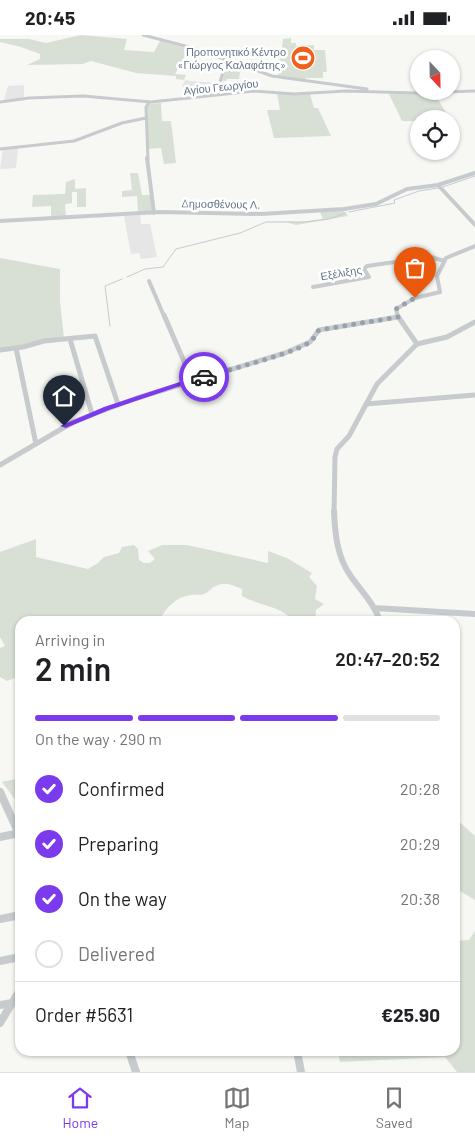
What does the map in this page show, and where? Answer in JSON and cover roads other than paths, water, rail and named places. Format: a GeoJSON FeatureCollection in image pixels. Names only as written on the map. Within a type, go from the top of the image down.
{"type":"FeatureCollection","features":[{"type":"Feature","properties":{"kind":"street"},"geometry":{"type":"LineString","coordinates":[[144,35],[193,48],[272,76],[362,88],[376,92]]}},
{"type":"Feature","properties":{"kind":"street"},"geometry":{"type":"LineString","coordinates":[[208,95],[217,90],[227,60]]}},
{"type":"Feature","properties":{"kind":"street","name":"Αγίου Γεωργίου"},"geometry":{"type":"LineString","coordinates":[[0,102],[29,97],[83,96],[149,102],[184,100],[208,95],[254,91],[294,94],[475,91]]}},
{"type":"Feature","properties":{"kind":"street"},"geometry":{"type":"LineString","coordinates":[[149,102],[146,107],[146,147],[154,213]]}},
{"type":"Feature","properties":{"kind":"street"},"geometry":{"type":"LineString","coordinates":[[0,149],[80,139],[127,120],[146,118]]}},
{"type":"Feature","properties":{"kind":"street","name":"Δημοσθένους Λ."},"geometry":{"type":"LineString","coordinates":[[0,221],[154,213],[261,214],[344,209],[376,204],[407,189],[438,185],[475,173]]}},
{"type":"Feature","properties":{"kind":"street"},"geometry":{"type":"LineString","coordinates":[[438,185],[475,225]]}},
{"type":"Feature","properties":{"kind":"street"},"geometry":{"type":"LineString","coordinates":[[417,344],[398,317],[396,309],[420,297],[440,292],[437,276],[444,261],[452,254],[474,248]]}},
{"type":"Feature","properties":{"kind":"street","name":"Εξέλιξης"},"geometry":{"type":"LineString","coordinates":[[313,287],[369,277],[364,269],[367,266],[431,257],[444,261]]}},
{"type":"Feature","properties":{"kind":"street"},"geometry":{"type":"LineString","coordinates":[[149,281],[192,380]]}},
{"type":"Feature","properties":{"kind":"street"},"geometry":{"type":"LineString","coordinates":[[0,465],[64,426],[118,404],[192,380],[254,363],[300,347],[312,340],[319,330],[398,317]]}},
{"type":"Feature","properties":{"kind":"street"},"geometry":{"type":"LineString","coordinates":[[378,616],[375,608],[359,590],[344,566],[339,551],[336,528],[335,457],[338,449],[350,436],[377,384],[417,344],[446,337],[475,322]]}},
{"type":"Feature","properties":{"kind":"street"},"geometry":{"type":"LineString","coordinates":[[0,350],[44,341],[92,335],[96,337],[118,404]]}},
{"type":"Feature","properties":{"kind":"street"},"geometry":{"type":"LineString","coordinates":[[70,339],[92,414]]}},
{"type":"Feature","properties":{"kind":"street"},"geometry":{"type":"LineString","coordinates":[[16,348],[36,444]]}},
{"type":"Feature","properties":{"kind":"street"},"geometry":{"type":"LineString","coordinates":[[366,404],[475,395]]}},
{"type":"Feature","properties":{"kind":"street"},"geometry":{"type":"LineString","coordinates":[[375,608],[475,614]]}},
{"type":"Feature","properties":{"kind":"street"},"geometry":{"type":"LineString","coordinates":[[0,792],[15,825]]}},
{"type":"Feature","properties":{"kind":"street"},"geometry":{"type":"LineString","coordinates":[[0,837],[15,835]]}},
{"type":"Feature","properties":{"kind":"street"},"geometry":{"type":"LineString","coordinates":[[0,919],[15,916]]}},
{"type":"Feature","properties":{"kind":"street"},"geometry":{"type":"LineString","coordinates":[[0,961],[15,958]]}},
{"type":"Feature","properties":{"kind":"street"},"geometry":{"type":"LineString","coordinates":[[0,1023],[15,998]]}},
{"type":"Feature","properties":{"kind":"street"},"geometry":{"type":"LineString","coordinates":[[0,1005],[12,1003]]}},
{"type":"Feature","properties":{"kind":"street"},"geometry":{"type":"LineString","coordinates":[[131,1056],[136,1072]]}},
{"type":"Feature","properties":{"kind":"street"},"geometry":{"type":"LineString","coordinates":[[298,1056],[301,1072]]}},
{"type":"Feature","properties":{"kind":"waterway"},"geometry":{"type":"LineString","coordinates":[[443,187],[475,176]]}},
{"type":"Feature","properties":{"kind":"waterway"},"geometry":{"type":"LineString","coordinates":[[349,212],[395,203],[394,200],[419,191],[438,188]]}},
{"type":"Feature","properties":{"kind":"waterway"},"geometry":{"type":"LineString","coordinates":[[127,277],[145,269],[163,267],[176,249],[240,233],[266,222],[304,222],[329,219],[346,213]]}},
{"type":"Feature","properties":{"kind":"waterway"},"geometry":{"type":"LineString","coordinates":[[110,326],[105,286],[122,279]]}},
{"type":"Feature","properties":{"kind":"place","name":"Προπονητικό Κέντρο «Γιώργος Καλαφάτης»"},"geometry":{"type":"Point","coordinates":[303,58]}}]}
